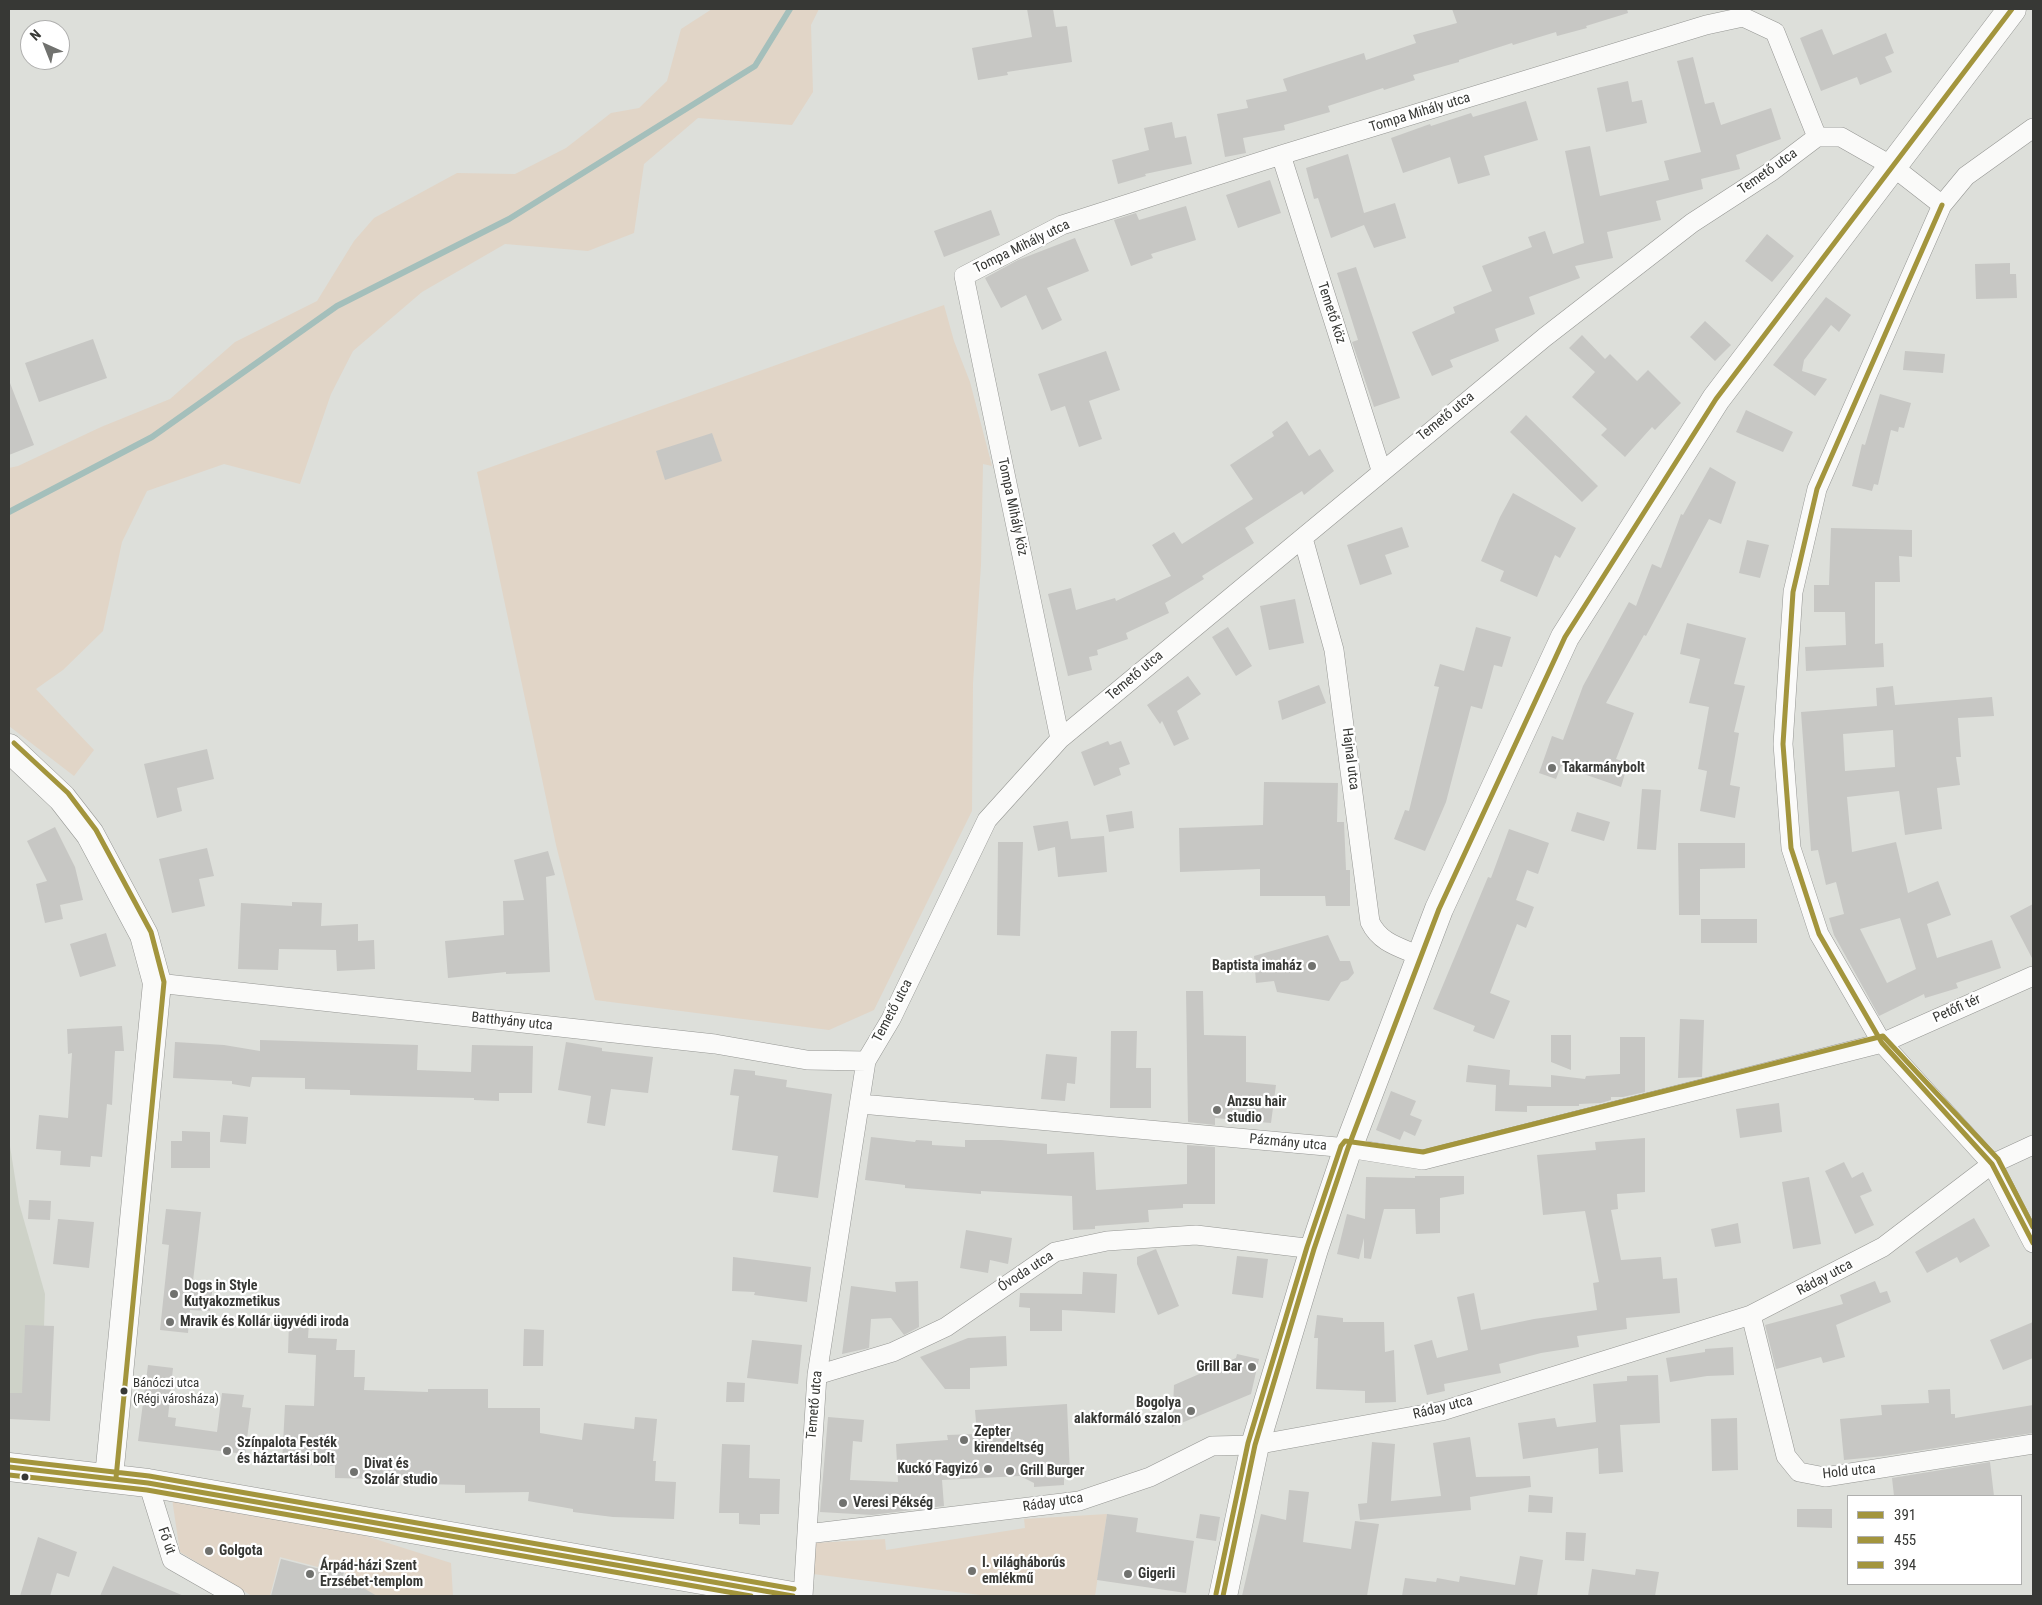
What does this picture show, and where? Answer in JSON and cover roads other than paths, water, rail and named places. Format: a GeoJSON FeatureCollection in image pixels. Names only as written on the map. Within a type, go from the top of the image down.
{"type":"FeatureCollection","features":[{"type":"Feature","properties":{"kind":"main road"},"geometry":{"type":"LineString","coordinates":[[1223,1596],[1255,1445],[1314,1249],[1348,1148],[1420,956],[1565,637],[1716,399],[2012,9]]}},
{"type":"Feature","properties":{"kind":"main road"},"geometry":{"type":"LineString","coordinates":[[9,748],[62,798],[90,834],[144,935],[157,983],[109,1478]]}},
{"type":"Feature","properties":{"kind":"main road"},"geometry":{"type":"LineString","coordinates":[[9,1467],[148,1483],[793,1596]]}},
{"type":"Feature","properties":{"kind":"street","name":"Tompa Mihály utca"},"geometry":{"type":"LineString","coordinates":[[964,276],[1062,225],[1281,155],[1706,25],[1743,17],[1775,32],[1817,137]]}},
{"type":"Feature","properties":{"kind":"street"},"geometry":{"type":"LineString","coordinates":[[2033,128],[1966,176],[1942,205],[1817,489],[1793,592],[1783,744],[1791,848],[1819,934],[1882,1043],[1992,1164],[2033,1243]]}},
{"type":"Feature","properties":{"kind":"street"},"geometry":{"type":"LineString","coordinates":[[1817,137],[1841,137],[1892,166],[1942,205]]}},
{"type":"Feature","properties":{"kind":"street","name":"Temető utca"},"geometry":{"type":"LineString","coordinates":[[803,1596],[817,1376],[861,1104],[866,1061],[891,1019],[987,820],[1060,738],[1303,538],[1382,470],[1545,337],[1692,223],[1772,171],[1817,137]]}},
{"type":"Feature","properties":{"kind":"street","name":"Temető köz"},"geometry":{"type":"LineString","coordinates":[[1281,155],[1382,470]]}},
{"type":"Feature","properties":{"kind":"street","name":"Tompa Mihály köz"},"geometry":{"type":"LineString","coordinates":[[964,276],[1060,738]]}},
{"type":"Feature","properties":{"kind":"street","name":"Hajnal utca"},"geometry":{"type":"LineString","coordinates":[[1303,538],[1334,650],[1370,922],[1376,934],[1390,944],[1420,956]]}},
{"type":"Feature","properties":{"kind":"street","name":"Petőfi tér"},"geometry":{"type":"LineString","coordinates":[[1882,1043],[2033,976]]}},
{"type":"Feature","properties":{"kind":"street","name":"Batthyány utca"},"geometry":{"type":"LineString","coordinates":[[157,983],[715,1044],[807,1060],[866,1061]]}},
{"type":"Feature","properties":{"kind":"street","name":"Pázmány utca"},"geometry":{"type":"LineString","coordinates":[[861,1104],[1348,1148],[1423,1160],[1882,1043]]}},
{"type":"Feature","properties":{"kind":"street","name":"Ráday utca"},"geometry":{"type":"LineString","coordinates":[[806,1534],[1079,1500],[1150,1477],[1212,1446],[1255,1445],[1442,1411],[1751,1315],[1883,1247],[1992,1164],[2033,1144]]}},
{"type":"Feature","properties":{"kind":"street","name":"Óvoda utca"},"geometry":{"type":"LineString","coordinates":[[817,1376],[893,1352],[946,1327],[1055,1252],[1107,1241],[1196,1235],[1314,1249]]}},
{"type":"Feature","properties":{"kind":"street","name":"Hold utca"},"geometry":{"type":"LineString","coordinates":[[1751,1315],[1786,1456],[1799,1472],[1824,1477],[2033,1444]]}},
{"type":"Feature","properties":{"kind":"street","name":"Fő út"},"geometry":{"type":"LineString","coordinates":[[148,1483],[172,1560],[235,1596]]}},
{"type":"Feature","properties":{"kind":"waterway"},"geometry":{"type":"LineString","coordinates":[[9,512],[152,437],[337,306],[509,219],[755,66],[790,9]]}},
{"type":"Feature","properties":{"kind":"place","name":"Takarmánybolt"},"geometry":{"type":"Point","coordinates":[1552,768]}},
{"type":"Feature","properties":{"kind":"place","name":"Baptista imaház"},"geometry":{"type":"Point","coordinates":[1312,966]}},
{"type":"Feature","properties":{"kind":"place","name":"Anzsu hair studio"},"geometry":{"type":"Point","coordinates":[1217,1110]}},
{"type":"Feature","properties":{"kind":"place","name":"Dogs in Style Kutyakozmetikus"},"geometry":{"type":"Point","coordinates":[174,1294]}},
{"type":"Feature","properties":{"kind":"place","name":"Mravik és Kollár ügyvédi iroda"},"geometry":{"type":"Point","coordinates":[170,1322]}},
{"type":"Feature","properties":{"kind":"place","name":"Grill Bar"},"geometry":{"type":"Point","coordinates":[1252,1367]}},
{"type":"Feature","properties":{"kind":"place","name":"Bánóczi utca (Régi városháza)"},"geometry":{"type":"Point","coordinates":[124,1391]}},
{"type":"Feature","properties":{"kind":"place","name":"Bogolya alakformáló szalon"},"geometry":{"type":"Point","coordinates":[1191,1411]}},
{"type":"Feature","properties":{"kind":"place","name":"Zepter kirendeltség"},"geometry":{"type":"Point","coordinates":[964,1440]}},
{"type":"Feature","properties":{"kind":"place","name":"Színpalota Festék és háztartási bolt"},"geometry":{"type":"Point","coordinates":[227,1451]}},
{"type":"Feature","properties":{"kind":"place","name":"Kuckó Fagyizó"},"geometry":{"type":"Point","coordinates":[988,1469]}},
{"type":"Feature","properties":{"kind":"place","name":"Grill Burger"},"geometry":{"type":"Point","coordinates":[1010,1471]}},
{"type":"Feature","properties":{"kind":"place","name":"Divat és Szolár studio"},"geometry":{"type":"Point","coordinates":[354,1472]}},
{"type":"Feature","properties":{"kind":"place","name":"Veresi Pékség"},"geometry":{"type":"Point","coordinates":[843,1503]}},
{"type":"Feature","properties":{"kind":"place","name":"Golgota"},"geometry":{"type":"Point","coordinates":[209,1551]}},
{"type":"Feature","properties":{"kind":"place","name":"I. világháborús emlékmű"},"geometry":{"type":"Point","coordinates":[972,1571]}},
{"type":"Feature","properties":{"kind":"place","name":"Árpád-házi Szent Erzsébet-templom"},"geometry":{"type":"Point","coordinates":[310,1574]}},
{"type":"Feature","properties":{"kind":"place","name":"Gigerli"},"geometry":{"type":"Point","coordinates":[1128,1574]}}]}
